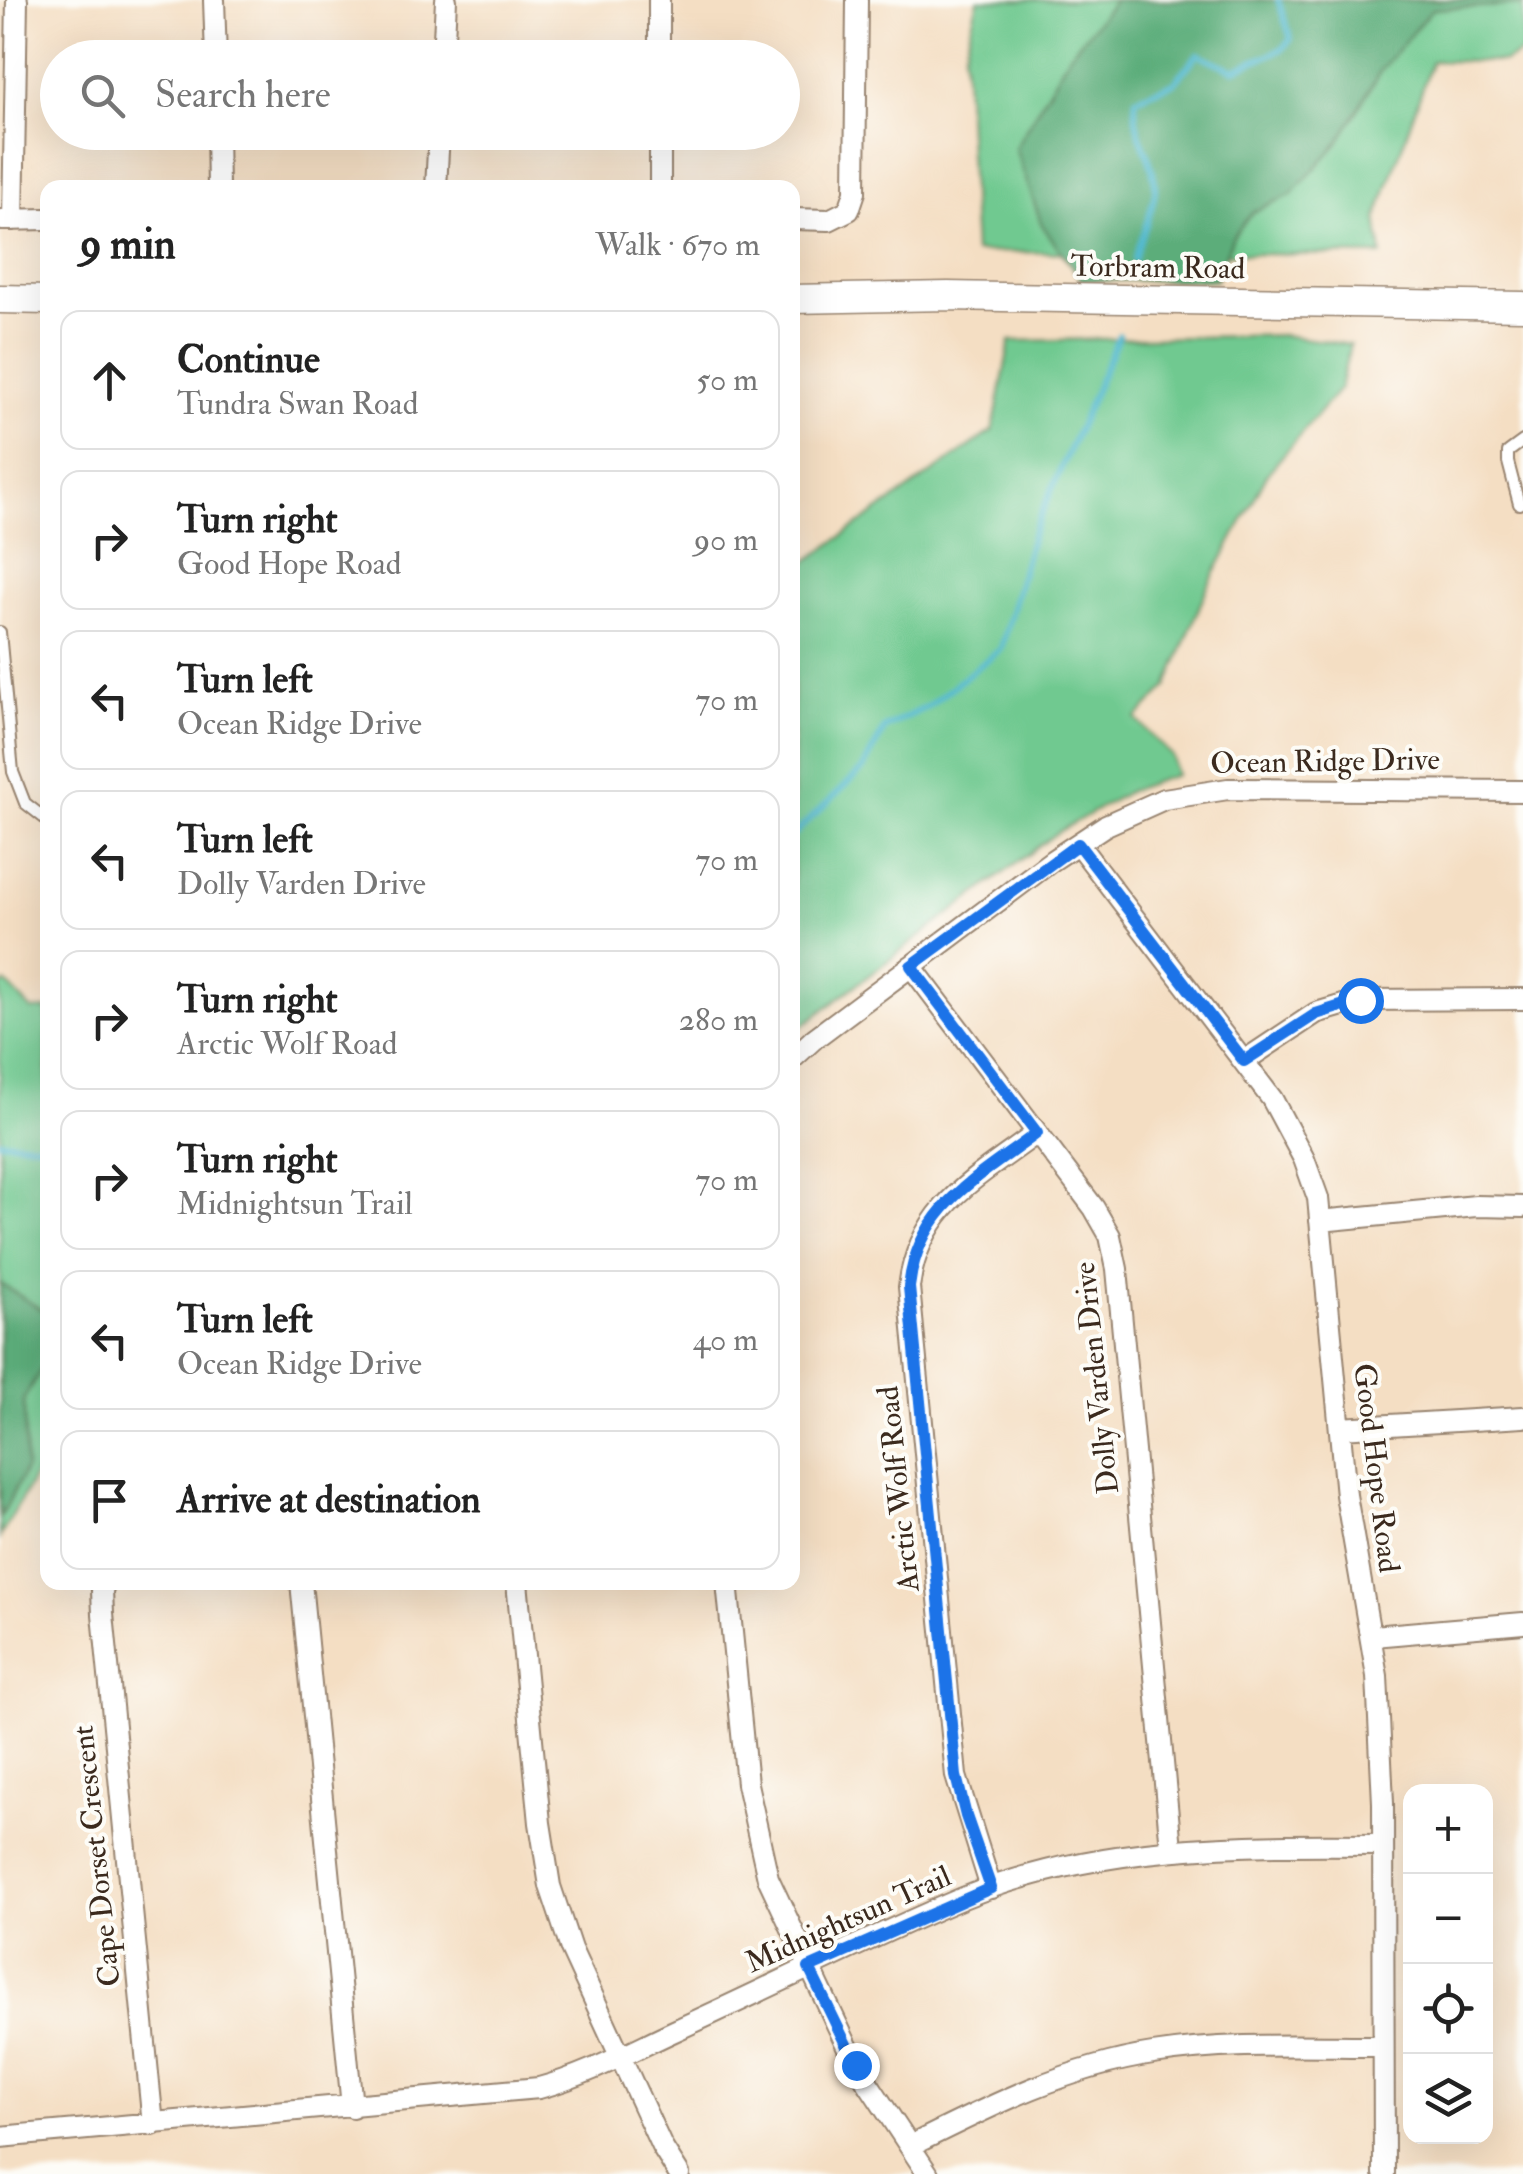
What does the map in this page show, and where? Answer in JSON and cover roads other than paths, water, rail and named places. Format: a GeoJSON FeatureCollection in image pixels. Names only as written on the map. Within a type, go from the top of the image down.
{"type":"FeatureCollection","features":[{"type":"Feature","properties":{"kind":"main road","name":"Torbram Road"},"geometry":{"type":"LineString","coordinates":[[800,298],[948,296],[1523,306]]}},
{"type":"Feature","properties":{"kind":"main road"},"geometry":{"type":"LineString","coordinates":[[0,300],[40,300]]}},
{"type":"Feature","properties":{"kind":"street"},"geometry":{"type":"LineString","coordinates":[[17,0],[6,220],[40,218]]}},
{"type":"Feature","properties":{"kind":"street"},"geometry":{"type":"LineString","coordinates":[[214,0],[215,40]]}},
{"type":"Feature","properties":{"kind":"street"},"geometry":{"type":"LineString","coordinates":[[444,40],[446,0]]}},
{"type":"Feature","properties":{"kind":"street"},"geometry":{"type":"LineString","coordinates":[[659,0],[659,40]]}},
{"type":"Feature","properties":{"kind":"street"},"geometry":{"type":"LineString","coordinates":[[800,218],[829,220],[848,210],[855,192],[857,0]]}},
{"type":"Feature","properties":{"kind":"street"},"geometry":{"type":"LineString","coordinates":[[217,150],[218,180]]}},
{"type":"Feature","properties":{"kind":"street"},"geometry":{"type":"LineString","coordinates":[[436,180],[438,150]]}},
{"type":"Feature","properties":{"kind":"street"},"geometry":{"type":"LineString","coordinates":[[660,150],[660,180]]}},
{"type":"Feature","properties":{"kind":"street","name":"Ocean Ridge Drive"},"geometry":{"type":"LineString","coordinates":[[800,1052],[1078,844],[1128,813],[1164,799],[1262,788],[1523,791]]}},
{"type":"Feature","properties":{"kind":"street","name":"Good Hope Road"},"geometry":{"type":"LineString","coordinates":[[1078,844],[1272,1099],[1304,1159],[1318,1198],[1346,1495],[1372,1636],[1382,1756],[1384,2174]]}},
{"type":"Feature","properties":{"kind":"street","name":"Dolly Varden Drive"},"geometry":{"type":"LineString","coordinates":[[911,966],[1094,1208],[1110,1236],[1115,1253],[1171,1848]]}},
{"type":"Feature","properties":{"kind":"street"},"geometry":{"type":"LineString","coordinates":[[1244,1061],[1316,1014],[1360,1000],[1523,999]]}},
{"type":"Feature","properties":{"kind":"street","name":"Arctic Wolf Road"},"geometry":{"type":"LineString","coordinates":[[991,1888],[956,1776],[909,1287],[920,1238],[939,1210],[1037,1133]]}},
{"type":"Feature","properties":{"kind":"street"},"geometry":{"type":"LineString","coordinates":[[1320,1221],[1461,1207],[1523,1207]]}},
{"type":"Feature","properties":{"kind":"street"},"geometry":{"type":"LineString","coordinates":[[1340,1428],[1523,1417]]}},
{"type":"Feature","properties":{"kind":"street","name":"Cape Dorset Crescent"},"geometry":{"type":"LineString","coordinates":[[102,1590],[153,2125]]}},
{"type":"Feature","properties":{"kind":"street"},"geometry":{"type":"LineString","coordinates":[[302,1590],[352,2106]]}},
{"type":"Feature","properties":{"kind":"street"},"geometry":{"type":"LineString","coordinates":[[518,1590],[544,1860],[570,1949],[662,2148],[678,2174]]}},
{"type":"Feature","properties":{"kind":"street"},"geometry":{"type":"LineString","coordinates":[[728,1590],[750,1810],[768,1878],[856,2065],[928,2174]]}},
{"type":"Feature","properties":{"kind":"street"},"geometry":{"type":"LineString","coordinates":[[1372,1636],[1523,1623]]}},
{"type":"Feature","properties":{"kind":"street","name":"Midnightsun Trail"},"geometry":{"type":"LineString","coordinates":[[0,2138],[539,2088],[619,2056],[991,1888],[1069,1865],[1171,1848],[1382,1845]]}},
{"type":"Feature","properties":{"kind":"street"},"geometry":{"type":"LineString","coordinates":[[910,2146],[1012,2097],[1132,2058],[1223,2046],[1383,2046]]}},
{"type":"Feature","properties":{"kind":"lane"},"geometry":{"type":"LineString","coordinates":[[1519,504],[1508,452],[1523,441]]}},
{"type":"Feature","properties":{"kind":"lane"},"geometry":{"type":"LineString","coordinates":[[0,632],[13,772],[26,802],[40,815]]}},
{"type":"Feature","properties":{"kind":"waterway"},"geometry":{"type":"LineString","coordinates":[[1134,259],[1155,190],[1152,167],[1137,123],[1136,98],[1174,83],[1198,54],[1234,70],[1282,49],[1291,39],[1278,0]]}},
{"type":"Feature","properties":{"kind":"waterway"},"geometry":{"type":"LineString","coordinates":[[800,828],[863,769],[885,728],[928,706],[1001,649],[1032,535],[1119,335]]}},
{"type":"Feature","properties":{"kind":"waterway"},"geometry":{"type":"LineString","coordinates":[[0,1141],[40,1144]]}}]}
